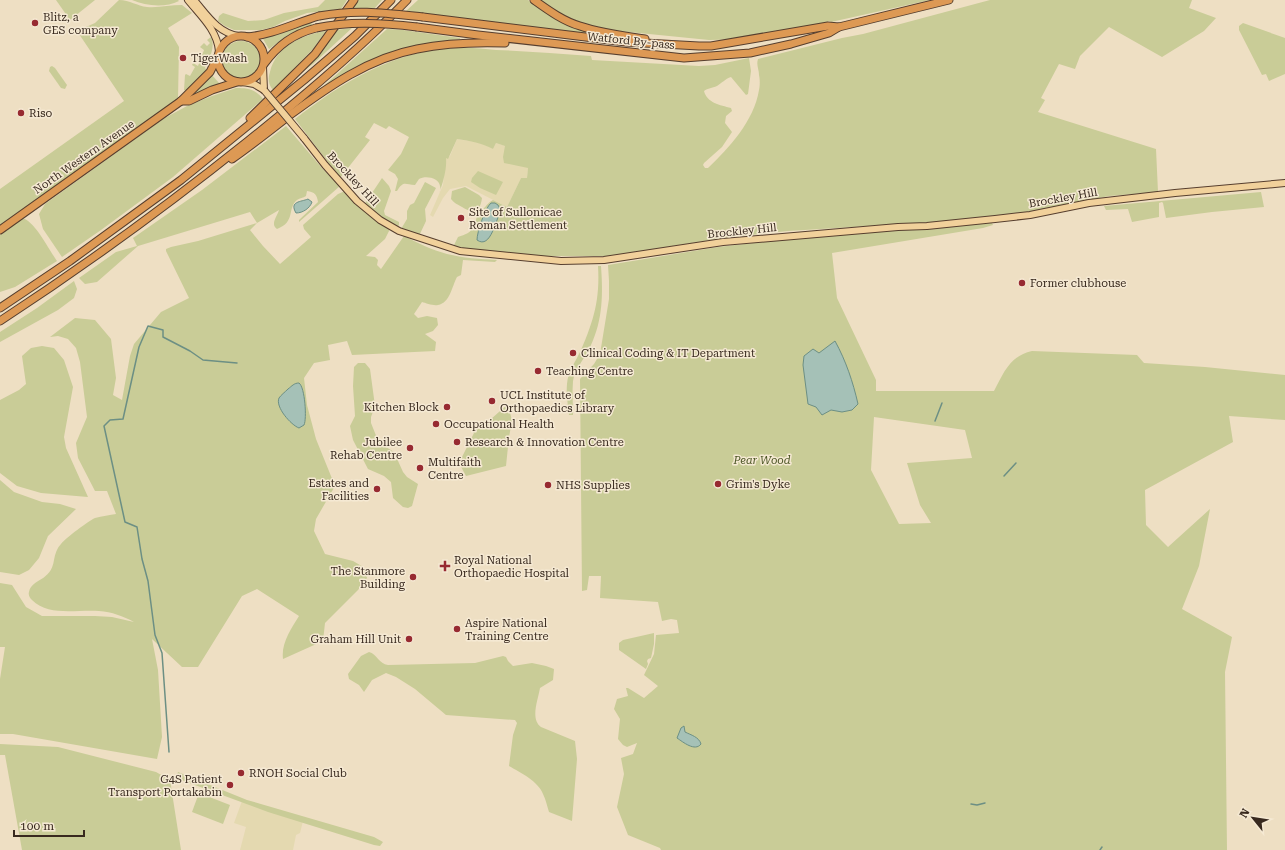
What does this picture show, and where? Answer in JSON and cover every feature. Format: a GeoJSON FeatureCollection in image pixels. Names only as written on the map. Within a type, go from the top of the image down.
{"type":"FeatureCollection","features":[{"type":"Feature","properties":{"kind":"highway"},"geometry":{"type":"LineString","coordinates":[[197,167],[307,63],[322,45],[354,0]]}},
{"type":"Feature","properties":{"kind":"highway"},"geometry":{"type":"LineString","coordinates":[[0,308],[94,244],[197,167],[304,80],[355,36],[391,0]]}},
{"type":"Feature","properties":{"kind":"highway"},"geometry":{"type":"LineString","coordinates":[[195,183],[311,89],[367,40],[407,0]]}},
{"type":"Feature","properties":{"kind":"highway"},"geometry":{"type":"LineString","coordinates":[[534,0],[557,16],[580,26],[618,35],[699,46]]}},
{"type":"Feature","properties":{"kind":"highway","name":"Watford By-pass"},"geometry":{"type":"LineString","coordinates":[[263,65],[275,50],[289,39],[306,31],[330,25],[364,23],[417,26],[478,36],[684,58],[750,53],[791,44],[829,33],[839,27],[949,0]]}},
{"type":"Feature","properties":{"kind":"highway","name":"Watford By-pass"},"geometry":{"type":"LineString","coordinates":[[247,36],[263,35],[319,16],[360,11],[423,17],[626,42],[699,46],[711,46],[828,26],[839,27]]}},
{"type":"Feature","properties":{"kind":"highway"},"geometry":{"type":"LineString","coordinates":[[238,36],[247,36],[260,47],[264,57],[263,65],[257,76],[248,81],[240,82],[227,78],[221,71],[218,62],[218,54],[225,43],[230,39],[238,36]]}},
{"type":"Feature","properties":{"kind":"highway"},"geometry":{"type":"LineString","coordinates":[[0,321],[76,270],[195,183],[248,148],[301,107],[330,87],[379,60],[416,49],[461,43],[541,43]]}},
{"type":"Feature","properties":{"kind":"highway","name":"North Western Avenue"},"geometry":{"type":"LineString","coordinates":[[0,230],[181,101],[210,72],[218,54]]}},
{"type":"Feature","properties":{"kind":"highway","name":"North Western Avenue"},"geometry":{"type":"LineString","coordinates":[[181,101],[189,101],[212,90],[240,82]]}},
{"type":"Feature","properties":{"kind":"main road"},"geometry":{"type":"LineString","coordinates":[[188,0],[213,31],[218,41],[218,54]]}},
{"type":"Feature","properties":{"kind":"main road"},"geometry":{"type":"LineString","coordinates":[[194,0],[216,26],[230,34],[238,36]]}},
{"type":"Feature","properties":{"kind":"main road"},"geometry":{"type":"LineString","coordinates":[[263,65],[264,90]]}},
{"type":"Feature","properties":{"kind":"main road","name":"Brockley Hill"},"geometry":{"type":"LineString","coordinates":[[240,82],[254,84],[264,90],[325,165],[360,204],[380,220],[399,231],[460,251],[561,261],[604,260],[723,242],[898,227],[927,226],[995,219],[1089,203],[1175,193],[1285,183]]}},
{"type":"Feature","properties":{"kind":"shaded area"},"geometry":{"type":"Polygon","coordinates":[[[457,139],[485,144],[493,149],[496,143],[505,146],[528,168],[527,178],[521,178],[507,207],[466,186],[450,189],[443,198],[433,217],[430,215],[443,185],[446,158],[450,156],[457,139]]]}},
{"type":"Feature","properties":{"kind":"shaded area"},"geometry":{"type":"Polygon","coordinates":[[[242,801],[303,821],[300,833],[296,835],[293,850],[240,850],[246,827],[234,823],[242,801]]]}},
{"type":"Feature","properties":{"kind":"green space"},"geometry":{"type":"Polygon","coordinates":[[[56,0],[95,0],[70,20],[56,0]]]}},
{"type":"Feature","properties":{"kind":"green space"},"geometry":{"type":"Polygon","coordinates":[[[119,0],[147,7],[182,5],[192,13],[168,28],[179,47],[178,99],[0,225],[0,189],[124,101],[77,31],[95,23],[119,0]]]}},
{"type":"Feature","properties":{"kind":"green space"},"geometry":{"type":"Polygon","coordinates":[[[132,0],[179,1],[168,5],[156,5],[143,4],[132,0]]]}},
{"type":"Feature","properties":{"kind":"green space"},"geometry":{"type":"Polygon","coordinates":[[[325,0],[347,0],[341,9],[307,13],[273,27],[261,30],[234,30],[218,21],[219,16],[223,13],[248,21],[264,20],[284,13],[318,7],[325,0]]]}},
{"type":"Feature","properties":{"kind":"green space"},"geometry":{"type":"Polygon","coordinates":[[[358,0],[382,0],[374,9],[351,8],[358,0]]]}},
{"type":"Feature","properties":{"kind":"green space"},"geometry":{"type":"Polygon","coordinates":[[[418,0],[528,0],[544,11],[586,31],[586,34],[406,11],[418,0]]]}},
{"type":"Feature","properties":{"kind":"green space"},"geometry":{"type":"Polygon","coordinates":[[[539,0],[930,0],[831,22],[828,21],[828,24],[748,39],[709,40],[609,30],[581,24],[558,13],[539,0]]]}},
{"type":"Feature","properties":{"kind":"green space"},"geometry":{"type":"Polygon","coordinates":[[[990,0],[1192,0],[1189,8],[1216,18],[1204,31],[1162,57],[1109,27],[1080,56],[1075,69],[1059,64],[1041,98],[1045,100],[1038,112],[1156,149],[1158,192],[1109,196],[1027,212],[935,222],[788,231],[723,238],[610,256],[543,256],[453,247],[458,237],[472,229],[478,213],[493,200],[507,207],[521,178],[527,178],[528,168],[504,163],[503,157],[505,146],[496,143],[493,149],[471,141],[457,139],[448,159],[446,158],[445,172],[440,191],[439,183],[435,179],[425,177],[419,179],[415,185],[403,184],[397,191],[395,191],[398,179],[395,174],[388,170],[401,154],[409,137],[389,126],[386,129],[374,123],[365,137],[370,140],[340,178],[295,119],[331,93],[370,70],[412,54],[434,50],[472,48],[591,56],[592,60],[699,66],[715,65],[749,58],[751,71],[748,94],[746,95],[731,77],[717,86],[704,91],[711,101],[731,108],[732,111],[726,116],[725,123],[732,132],[722,147],[704,163],[703,165],[705,168],[708,168],[740,133],[752,112],[760,87],[757,63],[758,59],[863,34],[990,0]]]}},
{"type":"Feature","properties":{"kind":"green space"},"geometry":{"type":"Polygon","coordinates":[[[311,21],[312,26],[288,35],[269,49],[263,39],[287,29],[311,21]]]}},
{"type":"Feature","properties":{"kind":"green space"},"geometry":{"type":"Polygon","coordinates":[[[1243,23],[1285,38],[1285,74],[1269,81],[1266,74],[1262,75],[1239,30],[1239,26],[1243,23]]]}},
{"type":"Feature","properties":{"kind":"green space"},"geometry":{"type":"Polygon","coordinates":[[[352,28],[313,64],[298,75],[336,30],[352,28]]]}},
{"type":"Feature","properties":{"kind":"green space"},"geometry":{"type":"Polygon","coordinates":[[[387,29],[460,39],[406,48],[385,54],[352,70],[316,93],[387,29]]]}},
{"type":"Feature","properties":{"kind":"green space"},"geometry":{"type":"Polygon","coordinates":[[[326,31],[313,49],[273,90],[269,83],[269,76],[273,63],[278,55],[291,43],[299,39],[308,35],[326,31]]]}},
{"type":"Feature","properties":{"kind":"green space"},"geometry":{"type":"Polygon","coordinates":[[[211,37],[213,45],[205,68],[208,71],[186,91],[184,90],[185,75],[190,76],[195,67],[192,65],[193,63],[198,66],[204,50],[200,47],[204,43],[207,46],[210,43],[207,40],[211,37]]]}},
{"type":"Feature","properties":{"kind":"green space"},"geometry":{"type":"Polygon","coordinates":[[[237,41],[245,41],[257,50],[260,60],[257,70],[251,76],[245,79],[237,79],[225,70],[222,64],[222,56],[231,44],[237,41]]]}},
{"type":"Feature","properties":{"kind":"green space"},"geometry":{"type":"Polygon","coordinates":[[[52,66],[67,85],[65,89],[61,88],[49,71],[50,67],[52,66]]]}},
{"type":"Feature","properties":{"kind":"green space"},"geometry":{"type":"Polygon","coordinates":[[[211,74],[220,84],[188,98],[211,74]]]}},
{"type":"Feature","properties":{"kind":"green space"},"geometry":{"type":"Polygon","coordinates":[[[236,88],[251,90],[263,99],[173,177],[62,257],[43,229],[39,214],[45,204],[163,119],[187,106],[236,88]]]}},
{"type":"Feature","properties":{"kind":"green space"},"geometry":{"type":"Polygon","coordinates":[[[286,126],[322,168],[340,186],[299,222],[299,220],[318,202],[316,196],[312,192],[307,191],[306,196],[294,203],[289,219],[283,226],[277,229],[274,225],[279,210],[257,223],[250,212],[138,246],[97,282],[85,284],[79,278],[116,252],[137,246],[133,238],[202,190],[286,126]]]}},
{"type":"Feature","properties":{"kind":"green space"},"geometry":{"type":"Polygon","coordinates":[[[478,171],[503,182],[496,195],[471,182],[472,178],[478,171]]]}},
{"type":"Feature","properties":{"kind":"green space"},"geometry":{"type":"Polygon","coordinates":[[[382,178],[389,186],[391,191],[384,211],[385,215],[399,222],[397,228],[379,218],[364,205],[382,178]]]}},
{"type":"Feature","properties":{"kind":"green space"},"geometry":{"type":"Polygon","coordinates":[[[425,182],[436,188],[425,209],[426,221],[419,236],[401,229],[407,219],[407,211],[410,205],[414,203],[425,182]]]}},
{"type":"Feature","properties":{"kind":"green space"},"geometry":{"type":"Polygon","coordinates":[[[465,187],[482,198],[479,207],[475,211],[466,209],[453,202],[451,199],[452,191],[465,187]]]}},
{"type":"Feature","properties":{"kind":"green space"},"geometry":{"type":"Polygon","coordinates":[[[345,191],[366,212],[390,229],[385,239],[366,256],[375,257],[378,260],[377,265],[381,269],[404,236],[447,254],[497,260],[495,262],[463,260],[461,275],[457,277],[448,298],[442,304],[438,305],[422,302],[414,314],[418,318],[427,316],[437,318],[438,325],[433,331],[425,334],[436,342],[435,351],[352,355],[347,341],[328,345],[330,360],[314,363],[304,378],[307,405],[316,439],[335,486],[316,519],[314,531],[325,554],[353,561],[365,568],[367,578],[358,590],[325,623],[323,641],[283,659],[285,642],[299,616],[257,589],[242,596],[198,667],[182,667],[152,639],[158,670],[162,737],[157,759],[13,734],[0,734],[0,679],[5,647],[0,647],[0,583],[12,585],[26,607],[42,616],[112,617],[134,622],[117,615],[104,612],[47,609],[32,600],[29,595],[29,592],[34,584],[46,576],[49,572],[57,549],[64,541],[95,518],[116,514],[107,491],[95,491],[78,458],[76,443],[87,417],[80,362],[76,348],[68,339],[58,336],[50,337],[75,318],[95,320],[111,339],[116,378],[113,395],[122,400],[130,356],[134,344],[161,312],[189,298],[166,249],[257,223],[250,230],[280,264],[311,237],[304,229],[303,225],[338,194],[345,191]]]}},
{"type":"Feature","properties":{"kind":"green space"},"geometry":{"type":"Polygon","coordinates":[[[1261,192],[1264,207],[1166,218],[1162,202],[1159,203],[1159,217],[1132,222],[1128,209],[1106,210],[1104,206],[1261,192]]]}},
{"type":"Feature","properties":{"kind":"green space"},"geometry":{"type":"Polygon","coordinates":[[[22,218],[32,224],[37,230],[57,261],[15,287],[0,292],[0,235],[22,218]]]}},
{"type":"Feature","properties":{"kind":"green space","name":"Pear Wood"},"geometry":{"type":"Polygon","coordinates":[[[992,223],[993,225],[983,228],[832,253],[837,298],[876,380],[876,391],[994,391],[1008,366],[1024,353],[1032,351],[1137,355],[1144,363],[1285,375],[1285,420],[1229,416],[1233,442],[1145,490],[1146,525],[1168,547],[1210,509],[1199,566],[1182,609],[1232,637],[1225,672],[1227,850],[661,850],[660,848],[628,835],[617,807],[624,774],[621,758],[633,754],[637,743],[627,747],[618,739],[620,719],[614,709],[617,699],[628,696],[626,688],[644,698],[658,686],[644,675],[654,654],[656,635],[679,633],[677,620],[671,619],[662,621],[658,602],[600,598],[601,576],[589,576],[587,590],[582,591],[580,379],[594,364],[600,354],[609,299],[608,265],[718,247],[788,239],[992,223]],[[874,417],[871,470],[899,524],[931,523],[920,505],[907,463],[972,458],[965,430],[874,417]]]}},
{"type":"Feature","properties":{"kind":"green space"},"geometry":{"type":"Polygon","coordinates":[[[598,266],[601,266],[602,276],[600,316],[591,345],[574,376],[573,415],[569,415],[567,384],[571,370],[586,339],[593,319],[598,289],[598,266]]]}},
{"type":"Feature","properties":{"kind":"green space"},"geometry":{"type":"Polygon","coordinates":[[[74,281],[77,289],[74,298],[58,310],[0,342],[0,332],[37,308],[74,281]]]}},
{"type":"Feature","properties":{"kind":"green space"},"geometry":{"type":"Polygon","coordinates":[[[42,346],[54,348],[64,360],[73,387],[64,437],[66,448],[88,497],[41,493],[17,486],[0,473],[0,400],[19,390],[26,384],[22,356],[31,348],[42,346]]]}},
{"type":"Feature","properties":{"kind":"green space"},"geometry":{"type":"Polygon","coordinates":[[[358,363],[365,363],[370,369],[375,406],[371,417],[371,423],[377,438],[386,447],[394,452],[403,472],[407,477],[418,484],[412,506],[408,508],[403,507],[393,498],[391,482],[384,476],[368,469],[353,440],[350,426],[355,416],[353,386],[354,367],[358,363]]]}},
{"type":"Feature","properties":{"kind":"green space"},"geometry":{"type":"Polygon","coordinates":[[[508,404],[512,421],[506,466],[466,476],[459,463],[473,433],[478,427],[482,427],[508,404]]]}},
{"type":"Feature","properties":{"kind":"green space"},"geometry":{"type":"Polygon","coordinates":[[[0,480],[14,492],[42,502],[60,504],[76,509],[48,536],[39,558],[29,570],[19,575],[0,572],[0,480]]]}},
{"type":"Feature","properties":{"kind":"green space"},"geometry":{"type":"Polygon","coordinates":[[[654,633],[654,644],[651,658],[647,661],[648,664],[646,669],[619,650],[619,643],[623,640],[654,633]]]}},
{"type":"Feature","properties":{"kind":"green space"},"geometry":{"type":"Polygon","coordinates":[[[369,652],[382,663],[388,665],[475,663],[503,656],[506,657],[513,666],[532,663],[554,669],[553,680],[540,688],[535,714],[538,724],[541,727],[575,741],[577,759],[572,821],[549,812],[541,789],[529,778],[509,766],[513,735],[517,723],[515,720],[446,715],[415,689],[396,677],[386,673],[372,680],[364,692],[359,685],[349,679],[348,674],[361,656],[369,652]]]}},
{"type":"Feature","properties":{"kind":"green space"},"geometry":{"type":"Polygon","coordinates":[[[0,744],[58,747],[156,772],[170,780],[181,850],[22,850],[5,755],[0,755],[0,744]]]}},
{"type":"Feature","properties":{"kind":"green space"},"geometry":{"type":"Polygon","coordinates":[[[178,772],[247,800],[374,837],[383,842],[380,846],[374,845],[268,812],[176,778],[178,772]]]}},
{"type":"Feature","properties":{"kind":"green space"},"geometry":{"type":"Polygon","coordinates":[[[199,793],[230,805],[223,824],[192,812],[199,793]]]}},
{"type":"Feature","properties":{"kind":"water"},"geometry":{"type":"Polygon","coordinates":[[[308,199],[312,202],[310,206],[304,211],[296,213],[294,209],[295,204],[308,199]]]}},
{"type":"Feature","properties":{"kind":"water"},"geometry":{"type":"Polygon","coordinates":[[[491,203],[498,205],[501,211],[489,237],[486,241],[482,242],[477,240],[478,232],[484,215],[491,203]]]}},
{"type":"Feature","properties":{"kind":"water"},"geometry":{"type":"Polygon","coordinates":[[[835,341],[849,372],[858,404],[852,410],[842,412],[831,410],[822,415],[816,407],[808,404],[803,365],[804,356],[813,349],[819,353],[835,341]]]}},
{"type":"Feature","properties":{"kind":"water"},"geometry":{"type":"Polygon","coordinates":[[[299,383],[303,390],[304,396],[305,422],[304,425],[299,428],[284,415],[278,402],[279,398],[288,389],[294,384],[299,383]]]}},
{"type":"Feature","properties":{"kind":"water"},"geometry":{"type":"Polygon","coordinates":[[[684,726],[685,732],[694,736],[701,744],[696,747],[692,747],[677,738],[681,728],[684,726]]]}},
{"type":"Feature","properties":{"kind":"waterway"},"geometry":{"type":"LineString","coordinates":[[169,752],[162,653],[155,635],[148,581],[142,559],[137,527],[125,522],[104,426],[110,420],[123,419],[139,347],[148,326],[163,330],[163,337],[190,351],[203,360],[237,363]]}},
{"type":"Feature","properties":{"kind":"waterway"},"geometry":{"type":"LineString","coordinates":[[935,421],[942,403]]}},
{"type":"Feature","properties":{"kind":"waterway"},"geometry":{"type":"LineString","coordinates":[[1004,476],[1016,463]]}},
{"type":"Feature","properties":{"kind":"waterway"},"geometry":{"type":"LineString","coordinates":[[971,804],[977,805],[985,803]]}},
{"type":"Feature","properties":{"kind":"place","name":"Blitz, a GES company"},"geometry":{"type":"Point","coordinates":[35,23]}},
{"type":"Feature","properties":{"kind":"place","name":"TigerWash"},"geometry":{"type":"Point","coordinates":[183,58]}},
{"type":"Feature","properties":{"kind":"place","name":"Riso"},"geometry":{"type":"Point","coordinates":[21,113]}},
{"type":"Feature","properties":{"kind":"place","name":"Site of Sullonicae Roman Settlement"},"geometry":{"type":"Point","coordinates":[461,218]}},
{"type":"Feature","properties":{"kind":"place","name":"Former clubhouse"},"geometry":{"type":"Point","coordinates":[1022,283]}},
{"type":"Feature","properties":{"kind":"place","name":"Clinical Coding & IT Department"},"geometry":{"type":"Point","coordinates":[573,353]}},
{"type":"Feature","properties":{"kind":"place","name":"Teaching Centre"},"geometry":{"type":"Point","coordinates":[538,371]}},
{"type":"Feature","properties":{"kind":"place","name":"UCL Institute of Orthopaedics Library"},"geometry":{"type":"Point","coordinates":[492,401]}},
{"type":"Feature","properties":{"kind":"place","name":"Kitchen Block"},"geometry":{"type":"Point","coordinates":[447,407]}},
{"type":"Feature","properties":{"kind":"place","name":"Occupational Health"},"geometry":{"type":"Point","coordinates":[436,424]}},
{"type":"Feature","properties":{"kind":"place","name":"Research & Innovation Centre"},"geometry":{"type":"Point","coordinates":[457,442]}},
{"type":"Feature","properties":{"kind":"place","name":"Jubilee Rehab Centre"},"geometry":{"type":"Point","coordinates":[410,448]}},
{"type":"Feature","properties":{"kind":"place","name":"Multifaith Centre"},"geometry":{"type":"Point","coordinates":[420,468]}},
{"type":"Feature","properties":{"kind":"place","name":"Grim's Dyke"},"geometry":{"type":"Point","coordinates":[718,484]}},
{"type":"Feature","properties":{"kind":"place","name":"NHS Supplies"},"geometry":{"type":"Point","coordinates":[548,485]}},
{"type":"Feature","properties":{"kind":"place","name":"Estates and Facilities"},"geometry":{"type":"Point","coordinates":[377,489]}},
{"type":"Feature","properties":{"kind":"place","name":"Royal National Orthopaedic Hospital"},"geometry":{"type":"Point","coordinates":[445,566]}},
{"type":"Feature","properties":{"kind":"place","name":"The Stanmore Building"},"geometry":{"type":"Point","coordinates":[413,577]}},
{"type":"Feature","properties":{"kind":"place","name":"Aspire National Training Centre"},"geometry":{"type":"Point","coordinates":[457,629]}},
{"type":"Feature","properties":{"kind":"place","name":"Graham Hill Unit"},"geometry":{"type":"Point","coordinates":[409,639]}},
{"type":"Feature","properties":{"kind":"place","name":"RNOH Social Club"},"geometry":{"type":"Point","coordinates":[241,773]}},
{"type":"Feature","properties":{"kind":"place","name":"G4S Patient Transport Portakabin"},"geometry":{"type":"Point","coordinates":[230,785]}}]}
